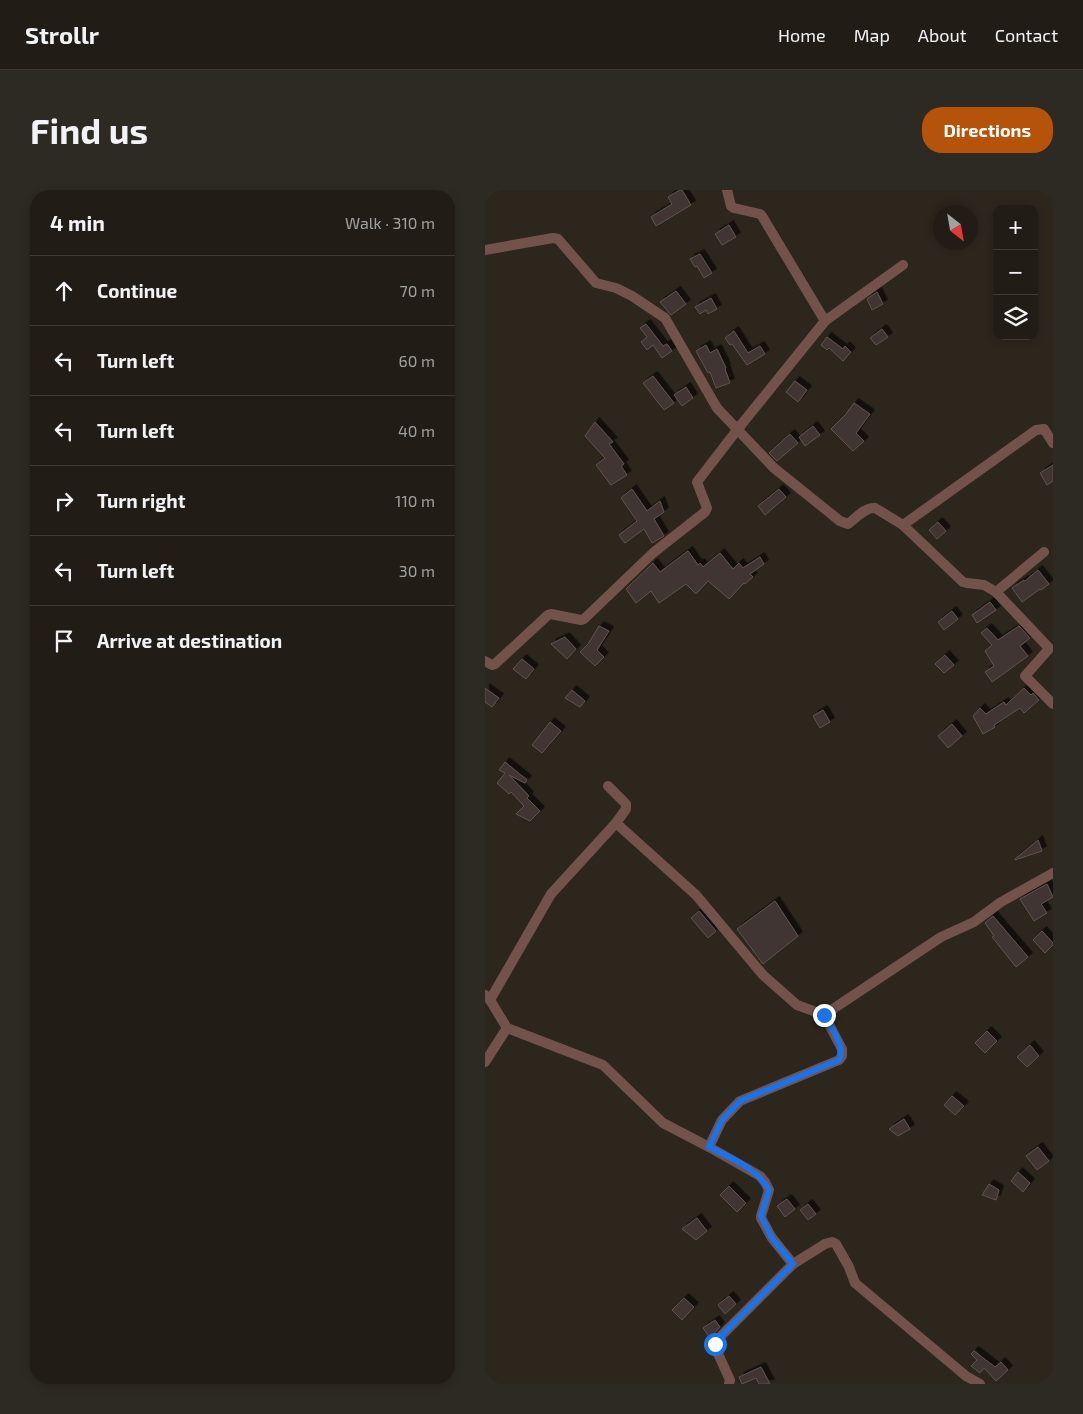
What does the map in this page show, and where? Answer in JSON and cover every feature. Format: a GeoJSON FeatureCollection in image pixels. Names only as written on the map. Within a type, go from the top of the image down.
{"type":"FeatureCollection","features":[{"type":"Feature","properties":{"kind":"street"},"geometry":{"type":"LineString","coordinates":[[727,190],[731,206],[758,213],[762,216],[825,321]]}},
{"type":"Feature","properties":{"kind":"street"},"geometry":{"type":"LineString","coordinates":[[485,250],[553,238],[561,241],[595,283],[616,288],[665,318],[714,405],[773,468],[840,521],[848,524],[867,509],[875,508],[903,525],[963,582],[984,585],[995,592],[1049,648],[1025,676],[1053,704]]}},
{"type":"Feature","properties":{"kind":"street"},"geometry":{"type":"LineString","coordinates":[[485,662],[495,664],[548,615],[584,619],[653,553],[705,512],[707,508],[697,482],[737,430],[825,321],[903,265]]}},
{"type":"Feature","properties":{"kind":"street"},"geometry":{"type":"LineString","coordinates":[[903,525],[1036,430],[1044,429],[1053,443]]}},
{"type":"Feature","properties":{"kind":"street"},"geometry":{"type":"LineString","coordinates":[[995,592],[1044,552]]}},
{"type":"Feature","properties":{"kind":"street"},"geometry":{"type":"LineString","coordinates":[[608,786],[626,804],[626,809],[616,823],[551,894],[488,997],[507,1028],[603,1065],[663,1123],[752,1171],[765,1182],[769,1190],[761,1216],[772,1238],[793,1264]]}},
{"type":"Feature","properties":{"kind":"street"},"geometry":{"type":"LineString","coordinates":[[616,823],[696,895],[763,975],[797,1005],[824,1015],[842,1049],[842,1056],[839,1060],[740,1101],[722,1120],[709,1147]]}},
{"type":"Feature","properties":{"kind":"street"},"geometry":{"type":"LineString","coordinates":[[824,1015],[941,937],[974,922],[1001,902],[1053,873]]}},
{"type":"Feature","properties":{"kind":"street"},"geometry":{"type":"LineString","coordinates":[[485,1062],[507,1028]]}},
{"type":"Feature","properties":{"kind":"street"},"geometry":{"type":"LineString","coordinates":[[729,1384],[730,1380],[715,1347],[716,1341],[793,1264],[825,1244],[832,1242],[836,1244],[849,1267],[855,1283],[966,1376],[980,1384]]}},
{"type":"Feature","properties":{"kind":"building"},"geometry":{"type":"Polygon","coordinates":[[[682,190],[691,205],[656,226],[651,217],[672,204],[668,197],[682,190]]]}},
{"type":"Feature","properties":{"kind":"building"},"geometry":{"type":"Polygon","coordinates":[[[729,225],[736,237],[722,245],[715,234],[729,225]]]}},
{"type":"Feature","properties":{"kind":"building"},"geometry":{"type":"Polygon","coordinates":[[[700,254],[712,273],[704,278],[690,259],[700,254]]]}},
{"type":"Feature","properties":{"kind":"building"},"geometry":{"type":"Polygon","coordinates":[[[676,291],[686,304],[671,315],[660,302],[676,291]]]}},
{"type":"Feature","properties":{"kind":"building"},"geometry":{"type":"Polygon","coordinates":[[[877,292],[883,304],[872,310],[867,299],[877,292]]]}},
{"type":"Feature","properties":{"kind":"building"},"geometry":{"type":"Polygon","coordinates":[[[711,298],[717,309],[708,314],[706,310],[700,314],[695,307],[711,298]]]}},
{"type":"Feature","properties":{"kind":"building"},"geometry":{"type":"Polygon","coordinates":[[[646,324],[663,346],[667,344],[672,351],[662,358],[653,345],[647,350],[641,342],[647,337],[640,328],[646,324]]]}},
{"type":"Feature","properties":{"kind":"building"},"geometry":{"type":"Polygon","coordinates":[[[882,329],[888,337],[876,345],[870,338],[882,329]]]}},
{"type":"Feature","properties":{"kind":"building"},"geometry":{"type":"Polygon","coordinates":[[[734,331],[748,353],[760,346],[765,354],[747,365],[732,344],[730,345],[725,338],[734,331]]]}},
{"type":"Feature","properties":{"kind":"building"},"geometry":{"type":"Polygon","coordinates":[[[827,337],[843,349],[845,346],[851,352],[843,361],[829,348],[827,350],[821,345],[827,337]]]}},
{"type":"Feature","properties":{"kind":"building"},"geometry":{"type":"Polygon","coordinates":[[[706,345],[710,353],[717,349],[726,368],[730,383],[716,388],[710,372],[708,373],[696,351],[706,345]]]}},
{"type":"Feature","properties":{"kind":"building"},"geometry":{"type":"Polygon","coordinates":[[[653,376],[674,403],[664,410],[643,383],[653,376]]]}},
{"type":"Feature","properties":{"kind":"building"},"geometry":{"type":"Polygon","coordinates":[[[795,381],[807,390],[798,402],[786,392],[795,381]]]}},
{"type":"Feature","properties":{"kind":"building"},"geometry":{"type":"Polygon","coordinates":[[[686,387],[693,398],[682,406],[674,395],[686,387]]]}},
{"type":"Feature","properties":{"kind":"building"},"geometry":{"type":"Polygon","coordinates":[[[854,403],[870,414],[856,433],[864,441],[853,451],[831,429],[854,403]]]}},
{"type":"Feature","properties":{"kind":"building"},"geometry":{"type":"Polygon","coordinates":[[[595,422],[613,442],[609,444],[624,464],[621,466],[627,475],[611,485],[596,465],[605,458],[585,436],[595,422]]]}},
{"type":"Feature","properties":{"kind":"building"},"geometry":{"type":"Polygon","coordinates":[[[813,426],[820,435],[805,446],[799,437],[813,426]]]}},
{"type":"Feature","properties":{"kind":"building"},"geometry":{"type":"Polygon","coordinates":[[[790,434],[798,443],[777,461],[769,453],[790,434]]]}},
{"type":"Feature","properties":{"kind":"building"},"geometry":{"type":"Polygon","coordinates":[[[1053,465],[1053,481],[1047,485],[1040,473],[1053,465]]]}},
{"type":"Feature","properties":{"kind":"building"},"geometry":{"type":"Polygon","coordinates":[[[632,489],[647,511],[660,501],[664,512],[654,519],[664,536],[652,543],[644,529],[625,543],[619,535],[637,521],[621,498],[632,489]]]}},
{"type":"Feature","properties":{"kind":"building"},"geometry":{"type":"Polygon","coordinates":[[[779,489],[786,497],[765,515],[758,506],[779,489]]]}},
{"type":"Feature","properties":{"kind":"building"},"geometry":{"type":"Polygon","coordinates":[[[938,522],[946,531],[937,539],[929,530],[938,522]]]}},
{"type":"Feature","properties":{"kind":"building"},"geometry":{"type":"Polygon","coordinates":[[[688,551],[698,565],[700,563],[703,567],[720,553],[733,569],[739,563],[743,568],[760,557],[764,564],[750,574],[753,577],[744,583],[729,599],[708,581],[696,594],[686,584],[659,603],[651,591],[636,603],[626,589],[653,563],[660,572],[688,551]]]}},
{"type":"Feature","properties":{"kind":"building"},"geometry":{"type":"Polygon","coordinates":[[[1038,570],[1049,584],[1022,602],[1012,588],[1025,581],[1038,570]]]}},
{"type":"Feature","properties":{"kind":"building"},"geometry":{"type":"Polygon","coordinates":[[[990,602],[996,610],[977,623],[972,615],[990,602]]]}},
{"type":"Feature","properties":{"kind":"building"},"geometry":{"type":"Polygon","coordinates":[[[952,611],[958,619],[944,630],[938,622],[952,611]]]}},
{"type":"Feature","properties":{"kind":"building"},"geometry":{"type":"Polygon","coordinates":[[[599,626],[609,631],[597,650],[604,657],[595,666],[580,652],[588,644],[599,626]]]}},
{"type":"Feature","properties":{"kind":"building"},"geometry":{"type":"Polygon","coordinates":[[[1019,626],[1030,638],[1020,646],[1028,656],[992,682],[985,672],[994,666],[985,651],[992,645],[981,633],[987,628],[998,640],[1019,626]]]}},
{"type":"Feature","properties":{"kind":"building"},"geometry":{"type":"Polygon","coordinates":[[[565,637],[576,649],[567,659],[551,644],[565,637]]]}},
{"type":"Feature","properties":{"kind":"building"},"geometry":{"type":"Polygon","coordinates":[[[945,655],[954,665],[944,673],[935,664],[945,655]]]}},
{"type":"Feature","properties":{"kind":"building"},"geometry":{"type":"Polygon","coordinates":[[[522,659],[534,669],[526,679],[513,669],[522,659]]]}},
{"type":"Feature","properties":{"kind":"building"},"geometry":{"type":"Polygon","coordinates":[[[485,688],[499,698],[492,707],[485,702],[485,688]]]}},
{"type":"Feature","properties":{"kind":"building"},"geometry":{"type":"Polygon","coordinates":[[[1024,688],[1031,695],[1033,693],[1039,700],[1024,713],[1020,708],[983,734],[973,716],[980,708],[986,714],[1004,702],[1006,705],[1024,688]]]}},
{"type":"Feature","properties":{"kind":"building"},"geometry":{"type":"Polygon","coordinates":[[[572,690],[585,701],[580,707],[565,698],[572,690]]]}},
{"type":"Feature","properties":{"kind":"building"},"geometry":{"type":"Polygon","coordinates":[[[823,710],[830,722],[820,728],[813,716],[823,710]]]}},
{"type":"Feature","properties":{"kind":"building"},"geometry":{"type":"Polygon","coordinates":[[[550,722],[561,731],[542,753],[532,745],[550,722]]]}},
{"type":"Feature","properties":{"kind":"building"},"geometry":{"type":"Polygon","coordinates":[[[952,724],[962,736],[948,748],[938,736],[952,724]]]}},
{"type":"Feature","properties":{"kind":"building"},"geometry":{"type":"Polygon","coordinates":[[[505,762],[527,780],[525,783],[509,775],[540,811],[530,821],[516,814],[524,806],[511,792],[509,794],[497,783],[505,773],[499,770],[505,762]]]}},
{"type":"Feature","properties":{"kind":"building"},"geometry":{"type":"Polygon","coordinates":[[[1038,840],[1042,851],[1015,860],[1015,859],[1038,840]]]}},
{"type":"Feature","properties":{"kind":"building"},"geometry":{"type":"Polygon","coordinates":[[[1047,884],[1053,897],[1041,904],[1047,913],[1034,921],[1020,899],[1047,884]]]}},
{"type":"Feature","properties":{"kind":"building"},"geometry":{"type":"Polygon","coordinates":[[[775,901],[798,936],[763,964],[737,929],[775,901]]]}},
{"type":"Feature","properties":{"kind":"building"},"geometry":{"type":"Polygon","coordinates":[[[699,911],[716,931],[708,938],[691,918],[699,911]]]}},
{"type":"Feature","properties":{"kind":"building"},"geometry":{"type":"Polygon","coordinates":[[[993,916],[1028,957],[1016,967],[992,937],[994,936],[985,923],[993,916]]]}},
{"type":"Feature","properties":{"kind":"building"},"geometry":{"type":"Polygon","coordinates":[[[1042,931],[1053,943],[1045,953],[1033,940],[1042,931]]]}},
{"type":"Feature","properties":{"kind":"building"},"geometry":{"type":"Polygon","coordinates":[[[987,1031],[997,1041],[985,1053],[975,1043],[987,1031]]]}},
{"type":"Feature","properties":{"kind":"building"},"geometry":{"type":"Polygon","coordinates":[[[1030,1045],[1039,1056],[1027,1067],[1017,1057],[1030,1045]]]}},
{"type":"Feature","properties":{"kind":"building"},"geometry":{"type":"Polygon","coordinates":[[[952,1096],[964,1106],[955,1115],[944,1105],[952,1096]]]}},
{"type":"Feature","properties":{"kind":"building"},"geometry":{"type":"Polygon","coordinates":[[[904,1119],[910,1129],[898,1136],[889,1129],[904,1119]]]}},
{"type":"Feature","properties":{"kind":"building"},"geometry":{"type":"Polygon","coordinates":[[[1038,1147],[1049,1161],[1037,1170],[1026,1156],[1038,1147]]]}},
{"type":"Feature","properties":{"kind":"building"},"geometry":{"type":"Polygon","coordinates":[[[1018,1172],[1030,1183],[1023,1192],[1011,1181],[1018,1172]]]}},
{"type":"Feature","properties":{"kind":"building"},"geometry":{"type":"Polygon","coordinates":[[[989,1184],[999,1190],[996,1200],[982,1195],[989,1184]]]}},
{"type":"Feature","properties":{"kind":"building"},"geometry":{"type":"Polygon","coordinates":[[[729,1186],[746,1203],[737,1212],[720,1195],[729,1186]]]}},
{"type":"Feature","properties":{"kind":"building"},"geometry":{"type":"Polygon","coordinates":[[[787,1199],[795,1209],[785,1217],[777,1206],[787,1199]]]}},
{"type":"Feature","properties":{"kind":"building"},"geometry":{"type":"Polygon","coordinates":[[[808,1204],[816,1214],[808,1220],[800,1210],[808,1204]]]}},
{"type":"Feature","properties":{"kind":"building"},"geometry":{"type":"Polygon","coordinates":[[[697,1218],[707,1231],[696,1240],[682,1229],[697,1218]]]}},
{"type":"Feature","properties":{"kind":"building"},"geometry":{"type":"Polygon","coordinates":[[[729,1296],[736,1304],[725,1314],[718,1305],[729,1296]]]}},
{"type":"Feature","properties":{"kind":"building"},"geometry":{"type":"Polygon","coordinates":[[[684,1298],[694,1307],[682,1320],[672,1310],[684,1298]]]}},
{"type":"Feature","properties":{"kind":"building"},"geometry":{"type":"Polygon","coordinates":[[[715,1320],[720,1327],[710,1338],[703,1328],[715,1320]]]}},
{"type":"Feature","properties":{"kind":"building"},"geometry":{"type":"Polygon","coordinates":[[[974,1351],[995,1367],[1001,1362],[1008,1370],[996,1381],[984,1368],[980,1373],[971,1366],[977,1360],[971,1354],[974,1351]]]}},
{"type":"Feature","properties":{"kind":"building"},"geometry":{"type":"Polygon","coordinates":[[[761,1367],[770,1384],[759,1384],[756,1378],[742,1384],[739,1377],[761,1367]]]}},
{"type":"Feature","properties":{"kind":"route"},"geometry":{"type":"LineString","coordinates":[[715,1344],[793,1264],[772,1238],[761,1216],[769,1190],[765,1182],[760,1176],[709,1147],[722,1120],[744,1098],[839,1060],[842,1056],[842,1049],[824,1015]]}}]}
